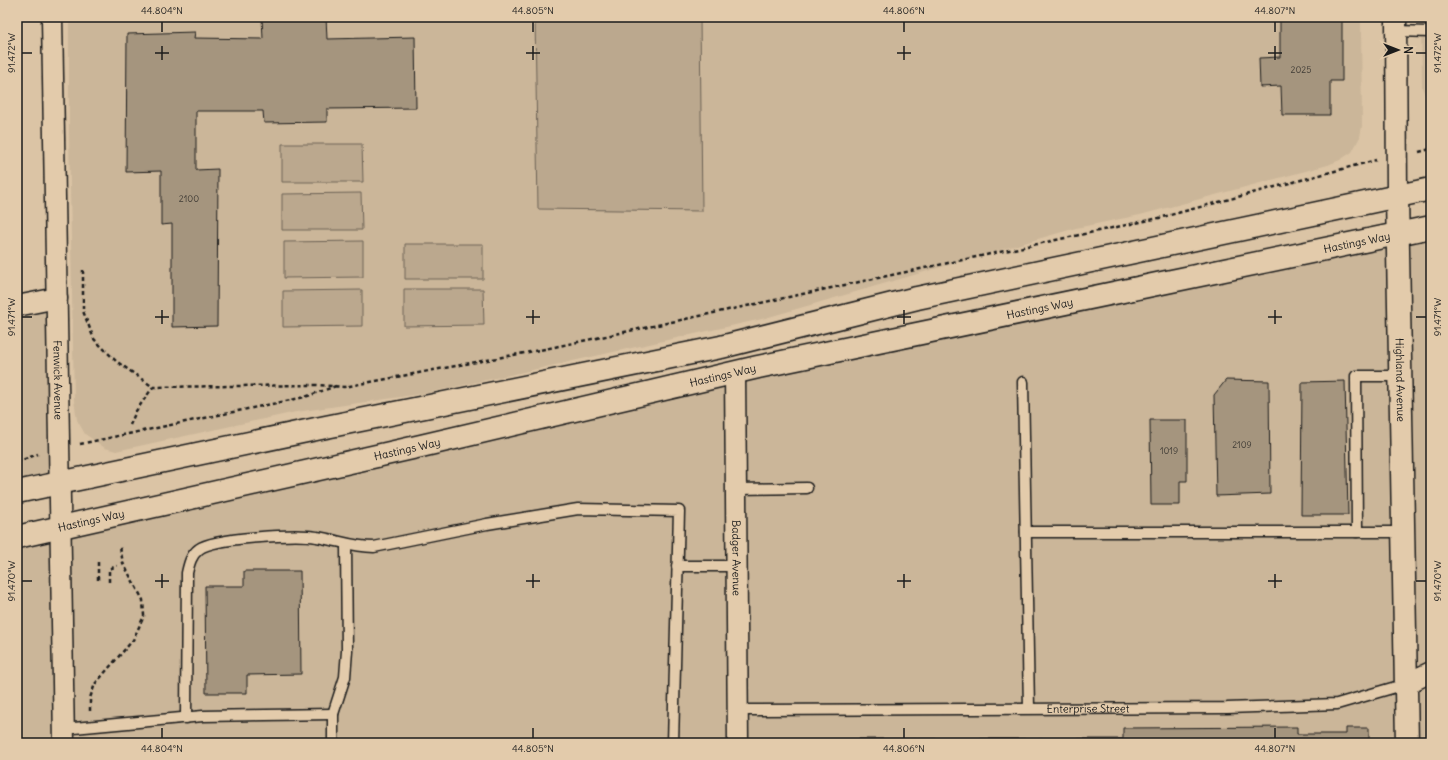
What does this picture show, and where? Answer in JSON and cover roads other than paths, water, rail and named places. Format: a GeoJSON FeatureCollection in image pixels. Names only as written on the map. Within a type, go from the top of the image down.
{"type":"FeatureCollection","features":[{"type":"Feature","properties":{"kind":"main road"},"geometry":{"type":"LineString","coordinates":[[17,492],[721,347],[917,298],[1431,189]]}},
{"type":"Feature","properties":{"kind":"main road","name":"Highland Avenue"},"geometry":{"type":"LineString","coordinates":[[1397,196],[1406,743]]}},
{"type":"Feature","properties":{"kind":"main road","name":"Hastings Way"},"geometry":{"type":"LineString","coordinates":[[17,537],[421,446],[735,372],[1431,227]]}},
{"type":"Feature","properties":{"kind":"main road"},"geometry":{"type":"LineString","coordinates":[[735,372],[738,362],[759,349],[778,343],[836,330],[885,312],[917,298]]}},
{"type":"Feature","properties":{"kind":"street","name":"Fenwick Avenue"},"geometry":{"type":"LineString","coordinates":[[52,17],[63,736]]}},
{"type":"Feature","properties":{"kind":"street","name":"Highland Avenue"},"geometry":{"type":"LineString","coordinates":[[1396,24],[1397,196]]}},
{"type":"Feature","properties":{"kind":"street"},"geometry":{"type":"LineString","coordinates":[[17,306],[57,298]]}},
{"type":"Feature","properties":{"kind":"street","name":"Badger Avenue"},"geometry":{"type":"LineString","coordinates":[[735,372],[738,566],[738,743]]}},
{"type":"Feature","properties":{"kind":"street","name":"Enterprise Street"},"geometry":{"type":"LineString","coordinates":[[1406,684],[1431,672]]}},
{"type":"Feature","properties":{"kind":"lane"},"geometry":{"type":"LineString","coordinates":[[1396,24],[1431,32]]}},
{"type":"Feature","properties":{"kind":"lane"},"geometry":{"type":"LineString","coordinates":[[1357,532],[1356,376],[1399,376]]}},
{"type":"Feature","properties":{"kind":"lane"},"geometry":{"type":"LineString","coordinates":[[1023,382],[1029,708]]}},
{"type":"Feature","properties":{"kind":"lane"},"geometry":{"type":"LineString","coordinates":[[737,489],[807,488]]}},
{"type":"Feature","properties":{"kind":"lane"},"geometry":{"type":"LineString","coordinates":[[186,718],[187,573],[190,559],[200,548],[215,543],[290,535],[316,537],[359,547],[374,547],[487,524],[578,509],[679,511],[673,743]]}},
{"type":"Feature","properties":{"kind":"lane"},"geometry":{"type":"LineString","coordinates":[[1026,532],[1402,532]]}},
{"type":"Feature","properties":{"kind":"lane"},"geometry":{"type":"LineString","coordinates":[[333,743],[333,714],[346,677],[346,545]]}},
{"type":"Feature","properties":{"kind":"lane"},"geometry":{"type":"LineString","coordinates":[[677,566],[738,566]]}},
{"type":"Feature","properties":{"kind":"lane","name":"Enterprise Street"},"geometry":{"type":"LineString","coordinates":[[739,710],[1227,708],[1337,704],[1406,684]]}},
{"type":"Feature","properties":{"kind":"lane"},"geometry":{"type":"LineString","coordinates":[[63,736],[90,727],[186,718],[333,714]]}}]}
